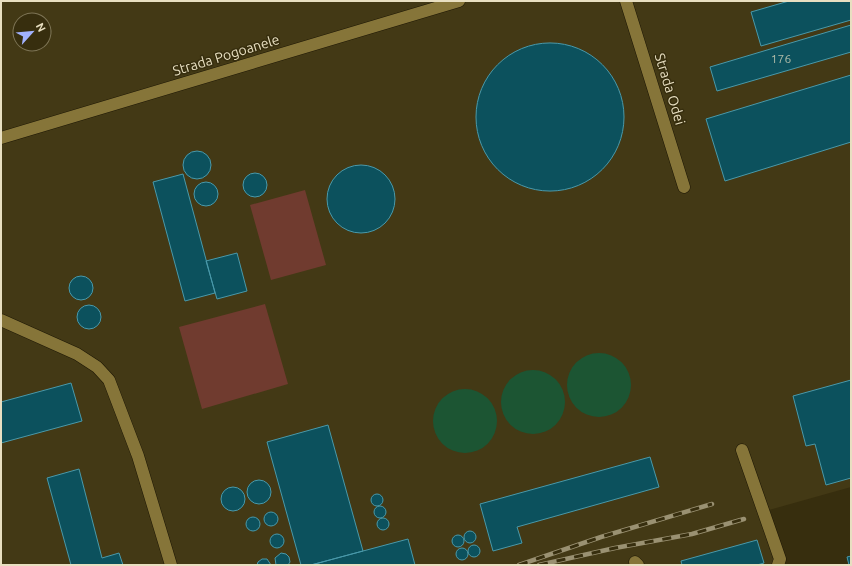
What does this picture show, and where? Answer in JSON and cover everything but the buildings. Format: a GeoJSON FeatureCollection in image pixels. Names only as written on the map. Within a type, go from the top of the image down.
{"type":"FeatureCollection","features":[{"type":"Feature","properties":{"kind":"street","name":"Strada Pogoanele"},"geometry":{"type":"LineString","coordinates":[[1,138],[459,1]]}},
{"type":"Feature","properties":{"kind":"street","name":"Strada Odei"},"geometry":{"type":"LineString","coordinates":[[626,1],[684,187]]}},
{"type":"Feature","properties":{"kind":"street"},"geometry":{"type":"LineString","coordinates":[[1,320],[77,354],[97,367],[109,380],[138,456],[171,565]]}},
{"type":"Feature","properties":{"kind":"street"},"geometry":{"type":"LineString","coordinates":[[742,450],[780,559],[778,565]]}},
{"type":"Feature","properties":{"kind":"shaded area"},"geometry":{"type":"Polygon","coordinates":[[[1,1],[851,1],[851,487],[769,510],[786,565],[1,565],[1,1]]]}},
{"type":"Feature","properties":{"kind":"shaded area"},"geometry":{"type":"Polygon","coordinates":[[[305,190],[326,265],[271,280],[250,205],[305,190]]]}},
{"type":"Feature","properties":{"kind":"shaded area"},"geometry":{"type":"Polygon","coordinates":[[[265,304],[288,384],[202,409],[179,327],[265,304]]]}},
{"type":"Feature","properties":{"kind":"shaded area"},"geometry":{"type":"Polygon","coordinates":[[[599,353],[617,359],[625,367],[631,385],[625,403],[617,411],[599,417],[581,411],[573,403],[567,385],[573,367],[581,359],[599,353]]]}},
{"type":"Feature","properties":{"kind":"shaded area"},"geometry":{"type":"Polygon","coordinates":[[[533,370],[551,376],[559,384],[565,402],[559,420],[551,428],[533,434],[515,428],[507,420],[501,402],[507,384],[515,376],[533,370]]]}},
{"type":"Feature","properties":{"kind":"shaded area"},"geometry":{"type":"Polygon","coordinates":[[[465,389],[483,395],[491,403],[497,421],[491,439],[483,447],[465,453],[447,447],[439,439],[433,421],[439,403],[447,395],[465,389]]]}},
{"type":"Feature","properties":{"kind":"railway"},"geometry":{"type":"LineString","coordinates":[[519,565],[601,537],[712,504]]}},
{"type":"Feature","properties":{"kind":"railway"},"geometry":{"type":"LineString","coordinates":[[539,565],[615,548],[692,534],[744,519]]}}]}
